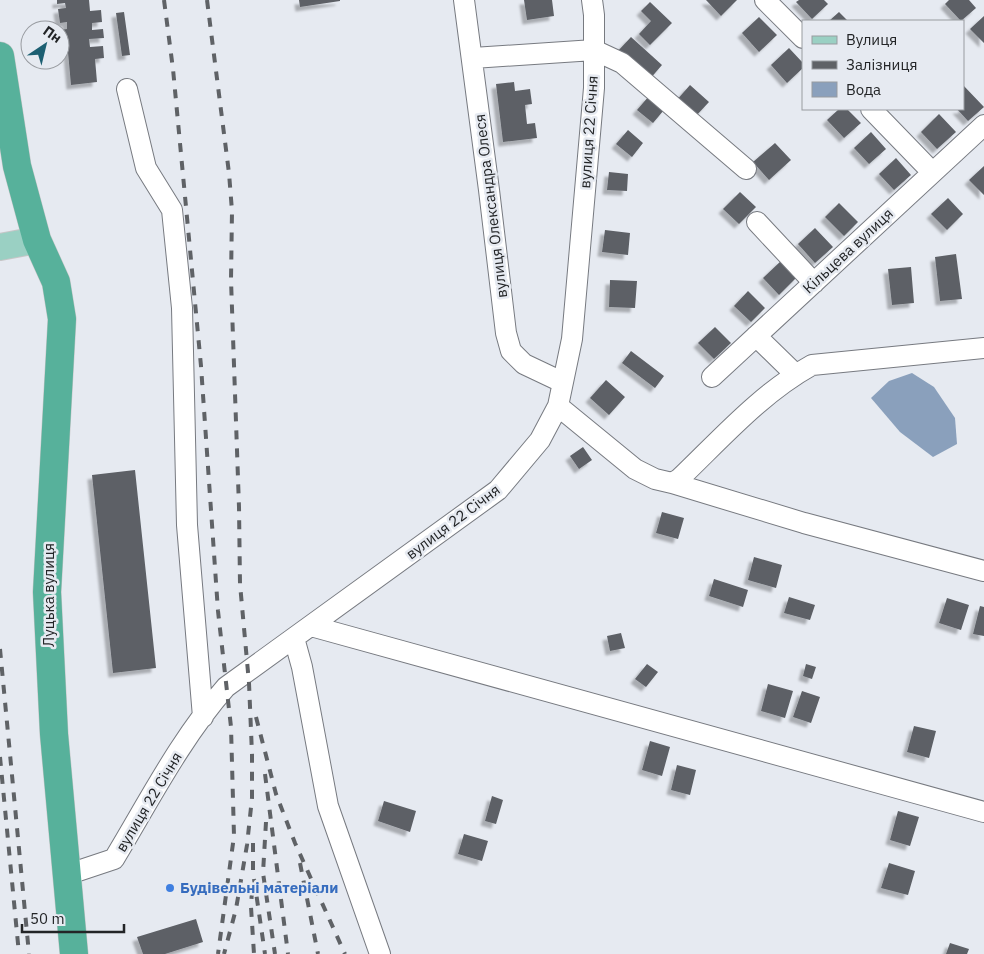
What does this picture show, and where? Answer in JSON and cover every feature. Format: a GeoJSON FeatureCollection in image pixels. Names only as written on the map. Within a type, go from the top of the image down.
{"type":"FeatureCollection","features":[{"type":"Feature","properties":{"kind":"highway","name":"Луцька вулиця"},"geometry":{"type":"LineString","coordinates":[[0,56],[17,166],[37,240],[56,282],[62,320],[47,592],[54,734],[74,954]]}},
{"type":"Feature","properties":{"kind":"main road"},"geometry":{"type":"LineString","coordinates":[[5,247],[37,240]]}},
{"type":"Feature","properties":{"kind":"street","name":"вулиця Олександра Олеся"},"geometry":{"type":"LineString","coordinates":[[464,0],[473,58],[506,333],[511,351],[524,364],[562,382]]}},
{"type":"Feature","properties":{"kind":"street","name":"вулиця 22 Січня"},"geometry":{"type":"LineString","coordinates":[[66,875],[114,859],[175,756],[226,687],[498,490],[540,440],[558,406],[572,339],[594,88],[594,15],[592,0]]}},
{"type":"Feature","properties":{"kind":"street"},"geometry":{"type":"LineString","coordinates":[[766,0],[802,37]]}},
{"type":"Feature","properties":{"kind":"street"},"geometry":{"type":"LineString","coordinates":[[473,58],[594,50],[622,63],[746,169]]}},
{"type":"Feature","properties":{"kind":"street"},"geometry":{"type":"LineString","coordinates":[[127,89],[146,168],[172,210],[182,308],[187,525],[203,717]]}},
{"type":"Feature","properties":{"kind":"street"},"geometry":{"type":"LineString","coordinates":[[872,110],[932,172]]}},
{"type":"Feature","properties":{"kind":"street","name":"Кільцева вулиця"},"geometry":{"type":"LineString","coordinates":[[712,376],[984,125]]}},
{"type":"Feature","properties":{"kind":"street"},"geometry":{"type":"LineString","coordinates":[[757,222],[814,283]]}},
{"type":"Feature","properties":{"kind":"street"},"geometry":{"type":"LineString","coordinates":[[756,336],[795,374]]}},
{"type":"Feature","properties":{"kind":"street"},"geometry":{"type":"LineString","coordinates":[[672,483],[679,479],[764,397],[795,374],[812,365],[984,348]]}},
{"type":"Feature","properties":{"kind":"street"},"geometry":{"type":"LineString","coordinates":[[558,406],[635,469],[655,479],[804,523],[984,571]]}},
{"type":"Feature","properties":{"kind":"street"},"geometry":{"type":"LineString","coordinates":[[311,626],[984,812]]}},
{"type":"Feature","properties":{"kind":"street"},"geometry":{"type":"LineString","coordinates":[[294,638],[302,667],[328,806],[380,954]]}},
{"type":"Feature","properties":{"kind":"water"},"geometry":{"type":"Polygon","coordinates":[[[912,373],[934,387],[955,418],[957,444],[933,457],[900,432],[871,398],[889,381],[912,373]]]}},
{"type":"Feature","properties":{"kind":"building"},"geometry":{"type":"Polygon","coordinates":[[[57,0],[89,0],[90,11],[101,10],[102,22],[92,23],[92,30],[103,29],[104,38],[89,39],[90,47],[103,46],[104,58],[95,59],[97,82],[71,85],[70,20],[60,20],[58,9],[66,8],[65,3],[57,4],[57,0]]]}},
{"type":"Feature","properties":{"kind":"building"},"geometry":{"type":"Polygon","coordinates":[[[299,0],[340,0],[340,1],[300,7],[299,0]]]}},
{"type":"Feature","properties":{"kind":"building"},"geometry":{"type":"Polygon","coordinates":[[[524,0],[552,0],[554,16],[527,20],[524,0]]]}},
{"type":"Feature","properties":{"kind":"building"},"geometry":{"type":"Polygon","coordinates":[[[706,0],[737,0],[721,16],[706,0]]]}},
{"type":"Feature","properties":{"kind":"building"},"geometry":{"type":"Polygon","coordinates":[[[799,0],[824,0],[828,4],[812,19],[796,2],[799,0]]]}},
{"type":"Feature","properties":{"kind":"building"},"geometry":{"type":"Polygon","coordinates":[[[949,0],[969,0],[976,8],[960,20],[945,4],[949,0]]]}},
{"type":"Feature","properties":{"kind":"building"},"geometry":{"type":"Polygon","coordinates":[[[650,2],[672,23],[650,45],[639,34],[651,21],[641,11],[650,2]]]}},
{"type":"Feature","properties":{"kind":"building"},"geometry":{"type":"Polygon","coordinates":[[[124,12],[130,55],[122,56],[116,13],[124,12]]]}},
{"type":"Feature","properties":{"kind":"building"},"geometry":{"type":"Polygon","coordinates":[[[839,12],[847,20],[830,20],[839,12]]]}},
{"type":"Feature","properties":{"kind":"building"},"geometry":{"type":"Polygon","coordinates":[[[984,16],[984,43],[970,29],[984,16]]]}},
{"type":"Feature","properties":{"kind":"building"},"geometry":{"type":"Polygon","coordinates":[[[759,17],[777,35],[759,52],[742,33],[759,17]]]}},
{"type":"Feature","properties":{"kind":"building"},"geometry":{"type":"Polygon","coordinates":[[[631,37],[662,65],[649,80],[617,52],[631,37]]]}},
{"type":"Feature","properties":{"kind":"building"},"geometry":{"type":"Polygon","coordinates":[[[789,48],[802,62],[802,69],[787,83],[771,65],[789,48]]]}},
{"type":"Feature","properties":{"kind":"building"},"geometry":{"type":"Polygon","coordinates":[[[514,82],[515,91],[530,89],[532,104],[525,105],[527,124],[535,123],[537,138],[503,142],[496,84],[514,82]]]}},
{"type":"Feature","properties":{"kind":"building"},"geometry":{"type":"Polygon","coordinates":[[[690,85],[709,102],[695,117],[676,101],[690,85]]]}},
{"type":"Feature","properties":{"kind":"building"},"geometry":{"type":"Polygon","coordinates":[[[964,86],[984,107],[968,121],[958,110],[964,110],[964,86]]]}},
{"type":"Feature","properties":{"kind":"building"},"geometry":{"type":"Polygon","coordinates":[[[649,96],[664,110],[653,123],[637,110],[649,96]]]}},
{"type":"Feature","properties":{"kind":"building"},"geometry":{"type":"Polygon","coordinates":[[[838,110],[848,110],[861,123],[844,138],[827,120],[838,110]]]}},
{"type":"Feature","properties":{"kind":"building"},"geometry":{"type":"Polygon","coordinates":[[[939,114],[956,132],[937,149],[921,132],[939,114]]]}},
{"type":"Feature","properties":{"kind":"building"},"geometry":{"type":"Polygon","coordinates":[[[628,130],[643,143],[632,157],[616,144],[628,130]]]}},
{"type":"Feature","properties":{"kind":"building"},"geometry":{"type":"Polygon","coordinates":[[[871,132],[886,149],[869,164],[854,148],[871,132]]]}},
{"type":"Feature","properties":{"kind":"building"},"geometry":{"type":"Polygon","coordinates":[[[775,143],[791,160],[769,180],[753,162],[775,143]]]}},
{"type":"Feature","properties":{"kind":"building"},"geometry":{"type":"Polygon","coordinates":[[[896,158],[911,175],[894,190],[879,174],[896,158]]]}},
{"type":"Feature","properties":{"kind":"building"},"geometry":{"type":"Polygon","coordinates":[[[984,166],[984,195],[969,180],[984,166]]]}},
{"type":"Feature","properties":{"kind":"building"},"geometry":{"type":"Polygon","coordinates":[[[609,172],[628,174],[627,191],[607,190],[609,172]]]}},
{"type":"Feature","properties":{"kind":"building"},"geometry":{"type":"Polygon","coordinates":[[[740,192],[756,207],[739,224],[723,209],[740,192]]]}},
{"type":"Feature","properties":{"kind":"building"},"geometry":{"type":"Polygon","coordinates":[[[948,198],[963,214],[947,230],[931,214],[948,198]]]}},
{"type":"Feature","properties":{"kind":"building"},"geometry":{"type":"Polygon","coordinates":[[[839,203],[858,222],[844,236],[825,217],[839,203]]]}},
{"type":"Feature","properties":{"kind":"building"},"geometry":{"type":"Polygon","coordinates":[[[815,228],[833,247],[815,263],[798,244],[815,228]]]}},
{"type":"Feature","properties":{"kind":"building"},"geometry":{"type":"Polygon","coordinates":[[[605,230],[630,233],[628,255],[602,252],[605,230]]]}},
{"type":"Feature","properties":{"kind":"building"},"geometry":{"type":"Polygon","coordinates":[[[956,254],[962,299],[940,301],[935,257],[956,254]]]}},
{"type":"Feature","properties":{"kind":"building"},"geometry":{"type":"Polygon","coordinates":[[[782,260],[798,276],[779,295],[763,278],[782,260]]]}},
{"type":"Feature","properties":{"kind":"building"},"geometry":{"type":"Polygon","coordinates":[[[911,267],[914,303],[892,305],[888,269],[911,267]]]}},
{"type":"Feature","properties":{"kind":"building"},"geometry":{"type":"Polygon","coordinates":[[[610,280],[637,281],[635,308],[609,307],[610,280]]]}},
{"type":"Feature","properties":{"kind":"building"},"geometry":{"type":"Polygon","coordinates":[[[748,291],[765,308],[751,322],[734,306],[748,291]]]}},
{"type":"Feature","properties":{"kind":"building"},"geometry":{"type":"Polygon","coordinates":[[[715,327],[731,343],[714,359],[698,343],[715,327]]]}},
{"type":"Feature","properties":{"kind":"building"},"geometry":{"type":"Polygon","coordinates":[[[631,351],[664,376],[655,388],[622,363],[631,351]]]}},
{"type":"Feature","properties":{"kind":"building"},"geometry":{"type":"Polygon","coordinates":[[[606,380],[625,397],[609,415],[590,398],[606,380]]]}},
{"type":"Feature","properties":{"kind":"building"},"geometry":{"type":"Polygon","coordinates":[[[583,447],[592,460],[579,469],[570,456],[583,447]]]}},
{"type":"Feature","properties":{"kind":"building"},"geometry":{"type":"Polygon","coordinates":[[[135,470],[156,668],[113,673],[92,475],[135,470]]]}},
{"type":"Feature","properties":{"kind":"building"},"geometry":{"type":"Polygon","coordinates":[[[662,512],[684,518],[678,539],[656,533],[662,512]]]}},
{"type":"Feature","properties":{"kind":"building"},"geometry":{"type":"Polygon","coordinates":[[[754,557],[782,565],[776,588],[748,580],[754,557]]]}},
{"type":"Feature","properties":{"kind":"building"},"geometry":{"type":"Polygon","coordinates":[[[714,579],[748,590],[743,607],[709,596],[714,579]]]}},
{"type":"Feature","properties":{"kind":"building"},"geometry":{"type":"Polygon","coordinates":[[[789,597],[815,605],[810,620],[784,613],[789,597]]]}},
{"type":"Feature","properties":{"kind":"building"},"geometry":{"type":"Polygon","coordinates":[[[947,598],[969,605],[961,630],[939,623],[947,598]]]}},
{"type":"Feature","properties":{"kind":"building"},"geometry":{"type":"Polygon","coordinates":[[[980,606],[984,607],[984,636],[973,634],[980,606]]]}},
{"type":"Feature","properties":{"kind":"building"},"geometry":{"type":"Polygon","coordinates":[[[621,633],[625,648],[610,651],[607,636],[621,633]]]}},
{"type":"Feature","properties":{"kind":"building"},"geometry":{"type":"Polygon","coordinates":[[[647,664],[658,672],[646,687],[635,679],[647,664]]]}},
{"type":"Feature","properties":{"kind":"building"},"geometry":{"type":"Polygon","coordinates":[[[806,664],[816,667],[812,679],[803,676],[806,664]]]}},
{"type":"Feature","properties":{"kind":"building"},"geometry":{"type":"Polygon","coordinates":[[[768,684],[793,691],[785,718],[761,711],[768,684]]]}},
{"type":"Feature","properties":{"kind":"building"},"geometry":{"type":"Polygon","coordinates":[[[802,691],[820,697],[811,723],[793,717],[802,691]]]}},
{"type":"Feature","properties":{"kind":"building"},"geometry":{"type":"Polygon","coordinates":[[[914,726],[936,731],[929,758],[907,752],[914,726]]]}},
{"type":"Feature","properties":{"kind":"building"},"geometry":{"type":"Polygon","coordinates":[[[650,741],[670,747],[662,776],[642,770],[650,741]]]}},
{"type":"Feature","properties":{"kind":"building"},"geometry":{"type":"Polygon","coordinates":[[[677,765],[696,770],[690,795],[671,790],[677,765]]]}},
{"type":"Feature","properties":{"kind":"building"},"geometry":{"type":"Polygon","coordinates":[[[492,796],[503,800],[496,824],[485,821],[492,796]]]}},
{"type":"Feature","properties":{"kind":"building"},"geometry":{"type":"Polygon","coordinates":[[[384,801],[416,811],[410,832],[378,821],[384,801]]]}},
{"type":"Feature","properties":{"kind":"building"},"geometry":{"type":"Polygon","coordinates":[[[898,811],[919,817],[910,846],[890,840],[898,811]]]}},
{"type":"Feature","properties":{"kind":"building"},"geometry":{"type":"Polygon","coordinates":[[[464,834],[488,841],[482,861],[458,854],[464,834]]]}},
{"type":"Feature","properties":{"kind":"building"},"geometry":{"type":"Polygon","coordinates":[[[889,863],[915,871],[908,895],[881,888],[889,863]]]}},
{"type":"Feature","properties":{"kind":"building"},"geometry":{"type":"Polygon","coordinates":[[[196,919],[203,942],[165,954],[143,954],[137,937],[196,919]]]}},
{"type":"Feature","properties":{"kind":"building"},"geometry":{"type":"Polygon","coordinates":[[[950,943],[969,949],[967,954],[946,954],[950,943]]]}},
{"type":"Feature","properties":{"kind":"railway"},"geometry":{"type":"LineString","coordinates":[[164,0],[173,69],[201,366],[218,611],[231,727],[234,836],[218,954]]}},
{"type":"Feature","properties":{"kind":"railway"},"geometry":{"type":"LineString","coordinates":[[207,0],[232,211],[231,280],[240,584],[249,683],[252,754],[252,798],[247,845],[236,909],[224,954]]}},
{"type":"Feature","properties":{"kind":"railway"},"geometry":{"type":"LineString","coordinates":[[0,649],[29,954]]}},
{"type":"Feature","properties":{"kind":"railway"},"geometry":{"type":"LineString","coordinates":[[256,717],[276,794],[295,843],[345,954]]}},
{"type":"Feature","properties":{"kind":"railway"},"geometry":{"type":"LineString","coordinates":[[0,757],[19,954]]}},
{"type":"Feature","properties":{"kind":"railway"},"geometry":{"type":"LineString","coordinates":[[265,774],[288,954]]}},
{"type":"Feature","properties":{"kind":"railway"},"geometry":{"type":"LineString","coordinates":[[266,822],[263,873],[275,954]]}},
{"type":"Feature","properties":{"kind":"railway"},"geometry":{"type":"LineString","coordinates":[[253,843],[253,872],[265,954]]}},
{"type":"Feature","properties":{"kind":"railway"},"geometry":{"type":"LineString","coordinates":[[300,863],[318,954]]}},
{"type":"Feature","properties":{"kind":"railway"},"geometry":{"type":"LineString","coordinates":[[252,890],[251,907],[254,954]]}},
{"type":"Feature","properties":{"kind":"place","name":"Будівельні матеріали"},"geometry":{"type":"Point","coordinates":[170,888]}}]}
